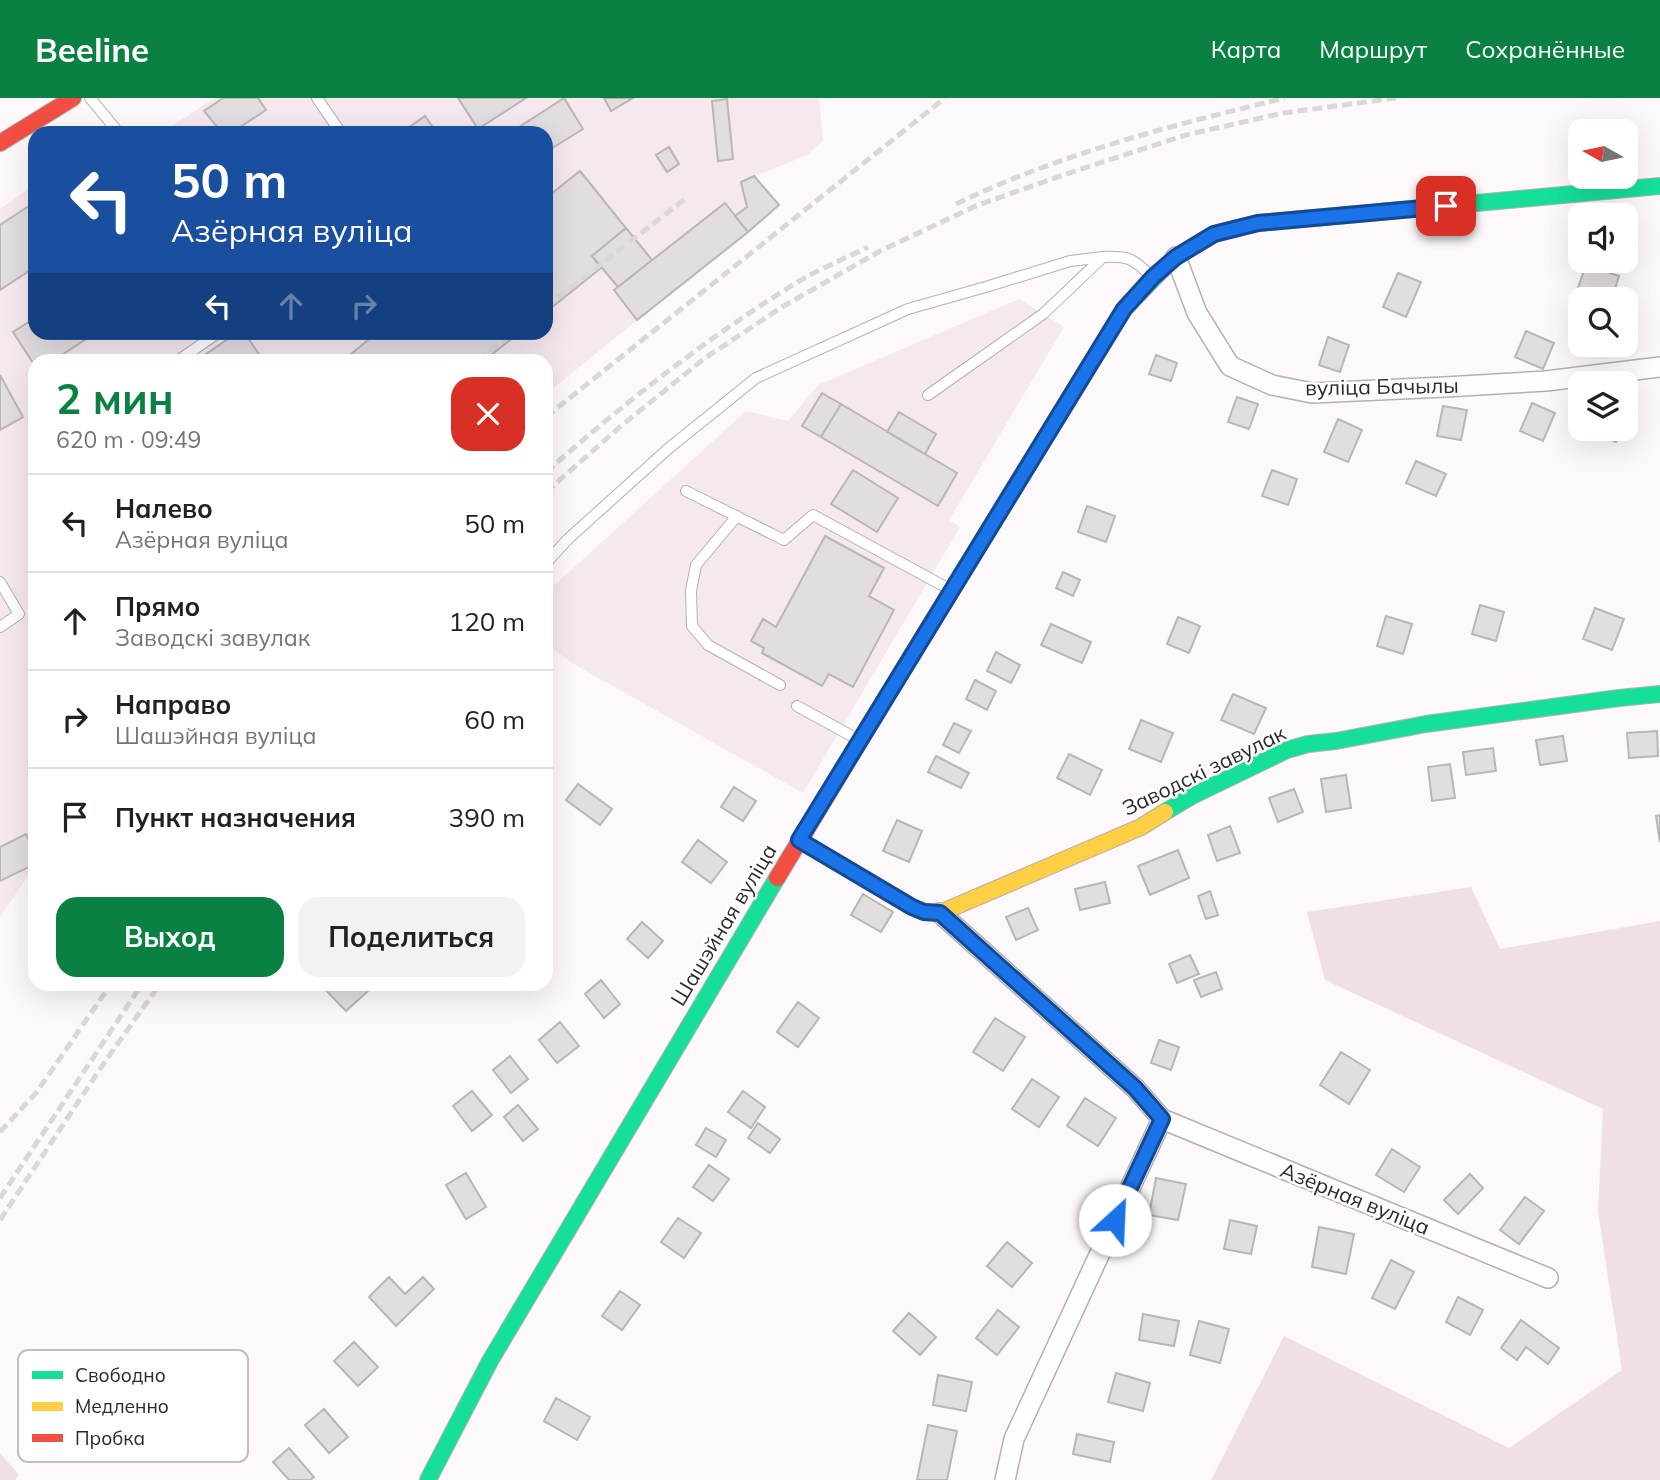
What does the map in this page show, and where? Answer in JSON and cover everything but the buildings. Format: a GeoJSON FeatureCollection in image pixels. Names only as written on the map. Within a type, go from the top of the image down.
{"type":"FeatureCollection","features":[{"type":"Feature","properties":{"kind":"main road"},"geometry":{"type":"LineString","coordinates":[[0,143],[73,98]]}},
{"type":"Feature","properties":{"kind":"main road","name":"Шашэйная вуліца"},"geometry":{"type":"LineString","coordinates":[[428,1480],[490,1361],[799,840],[1124,309],[1153,277],[1176,257],[1214,234],[1258,223],[1660,186]]}},
{"type":"Feature","properties":{"kind":"main road","name":"Заводскі завулак"},"geometry":{"type":"LineString","coordinates":[[940,913],[1141,827],[1192,796],[1286,750],[1426,724],[1660,694]]}},
{"type":"Feature","properties":{"kind":"main road"},"geometry":{"type":"LineString","coordinates":[[799,840],[912,907],[924,912],[940,913]]}},
{"type":"Feature","properties":{"kind":"street","name":"вуліца Бачылы"},"geometry":{"type":"LineString","coordinates":[[1176,257],[1197,313],[1230,366],[1272,385],[1312,393],[1546,382],[1660,368]]}},
{"type":"Feature","properties":{"kind":"street","name":"Азёрная вуліца"},"geometry":{"type":"LineString","coordinates":[[940,913],[1135,1088],[1162,1119],[1548,1278]]}},
{"type":"Feature","properties":{"kind":"street"},"geometry":{"type":"LineString","coordinates":[[1004,1480],[1014,1439],[1162,1119]]}},
{"type":"Feature","properties":{"kind":"lane"},"geometry":{"type":"LineString","coordinates":[[90,98],[113,126]]}},
{"type":"Feature","properties":{"kind":"lane"},"geometry":{"type":"LineString","coordinates":[[317,98],[336,126]]}},
{"type":"Feature","properties":{"kind":"lane"},"geometry":{"type":"LineString","coordinates":[[553,555],[669,448],[756,378],[908,309],[1070,261],[1125,256],[1136,261],[1153,277]]}},
{"type":"Feature","properties":{"kind":"lane"},"geometry":{"type":"LineString","coordinates":[[928,396],[1043,314],[1103,257]]}},
{"type":"Feature","properties":{"kind":"lane"},"geometry":{"type":"LineString","coordinates":[[188,354],[208,340]]}},
{"type":"Feature","properties":{"kind":"lane"},"geometry":{"type":"LineString","coordinates":[[686,491],[784,540],[813,515],[951,590]]}},
{"type":"Feature","properties":{"kind":"lane"},"geometry":{"type":"LineString","coordinates":[[737,516],[696,565],[691,591],[692,626],[708,645],[780,685]]}},
{"type":"Feature","properties":{"kind":"lane"},"geometry":{"type":"LineString","coordinates":[[0,582],[19,614],[0,627]]}},
{"type":"Feature","properties":{"kind":"lane"},"geometry":{"type":"LineString","coordinates":[[797,706],[860,740]]}},
{"type":"Feature","properties":{"kind":"shaded area"},"geometry":{"type":"Polygon","coordinates":[[[215,98],[819,98],[823,141],[807,155],[755,176],[779,205],[553,388],[553,354],[28,354],[28,876],[0,917],[0,209],[28,190],[28,340],[553,340],[553,126],[172,126],[215,98]]]}},
{"type":"Feature","properties":{"kind":"shaded area"},"geometry":{"type":"Polygon","coordinates":[[[1019,299],[1064,327],[949,520],[960,527],[803,793],[572,663],[553,649],[553,587],[746,411],[788,421],[818,385],[1019,299]]]}},
{"type":"Feature","properties":{"kind":"shaded area"},"geometry":{"type":"Polygon","coordinates":[[[1471,887],[1500,949],[1660,921],[1660,1480],[1211,1480],[1284,1336],[1509,1448],[1622,1370],[1598,1211],[1603,1109],[1325,980],[1307,912],[1471,887]]]}},
{"type":"Feature","properties":{"kind":"shaded area"},"geometry":{"type":"Polygon","coordinates":[[[0,1453],[19,1475],[15,1480],[0,1480],[0,1453]]]}},
{"type":"Feature","properties":{"kind":"railway"},"geometry":{"type":"LineString","coordinates":[[553,411],[945,98]]}},
{"type":"Feature","properties":{"kind":"railway"},"geometry":{"type":"LineString","coordinates":[[956,204],[1035,170],[1117,142],[1285,98]]}},
{"type":"Feature","properties":{"kind":"railway"},"geometry":{"type":"LineString","coordinates":[[553,486],[705,358],[782,307],[880,251],[978,205],[1186,135],[1283,113],[1396,98]]}},
{"type":"Feature","properties":{"kind":"railway"},"geometry":{"type":"LineString","coordinates":[[553,302],[685,199]]}},
{"type":"Feature","properties":{"kind":"railway"},"geometry":{"type":"LineString","coordinates":[[553,466],[636,396],[730,326],[805,278],[868,247]]}},
{"type":"Feature","properties":{"kind":"railway"},"geometry":{"type":"LineString","coordinates":[[486,354],[503,340]]}},
{"type":"Feature","properties":{"kind":"railway"},"geometry":{"type":"LineString","coordinates":[[0,1132],[36,1093],[106,991]]}},
{"type":"Feature","properties":{"kind":"railway"},"geometry":{"type":"LineString","coordinates":[[0,1198],[137,991]]}},
{"type":"Feature","properties":{"kind":"railway"},"geometry":{"type":"LineString","coordinates":[[0,1220],[155,991]]}},
{"type":"Feature","properties":{"kind":"traffic: fast"},"geometry":{"type":"LineString","coordinates":[[1390,211],[1660,186]]}},
{"type":"Feature","properties":{"kind":"traffic: fast"},"geometry":{"type":"LineString","coordinates":[[912,655],[1124,309],[1163,269]]}},
{"type":"Feature","properties":{"kind":"traffic: fast"},"geometry":{"type":"LineString","coordinates":[[1165,812],[1287,750],[1308,744],[1426,724],[1660,694]]}},
{"type":"Feature","properties":{"kind":"traffic: fast"},"geometry":{"type":"LineString","coordinates":[[428,1480],[490,1361],[777,878]]}},
{"type":"Feature","properties":{"kind":"traffic: slow"},"geometry":{"type":"LineString","coordinates":[[799,840],[912,907],[924,912],[940,913],[1141,827],[1165,812]]}},
{"type":"Feature","properties":{"kind":"traffic: jam"},"geometry":{"type":"LineString","coordinates":[[0,143],[73,98]]}},
{"type":"Feature","properties":{"kind":"traffic: jam"},"geometry":{"type":"LineString","coordinates":[[1163,269],[1176,257],[1214,234],[1258,223],[1390,211]]}},
{"type":"Feature","properties":{"kind":"traffic: jam"},"geometry":{"type":"LineString","coordinates":[[777,878],[912,655]]}},
{"type":"Feature","properties":{"kind":"route"},"geometry":{"type":"LineString","coordinates":[[1115,1220],[1162,1119],[1135,1088],[940,913],[924,912],[912,907],[799,840],[1124,309],[1153,277],[1176,257],[1214,234],[1258,223],[1446,206]]}}]}
